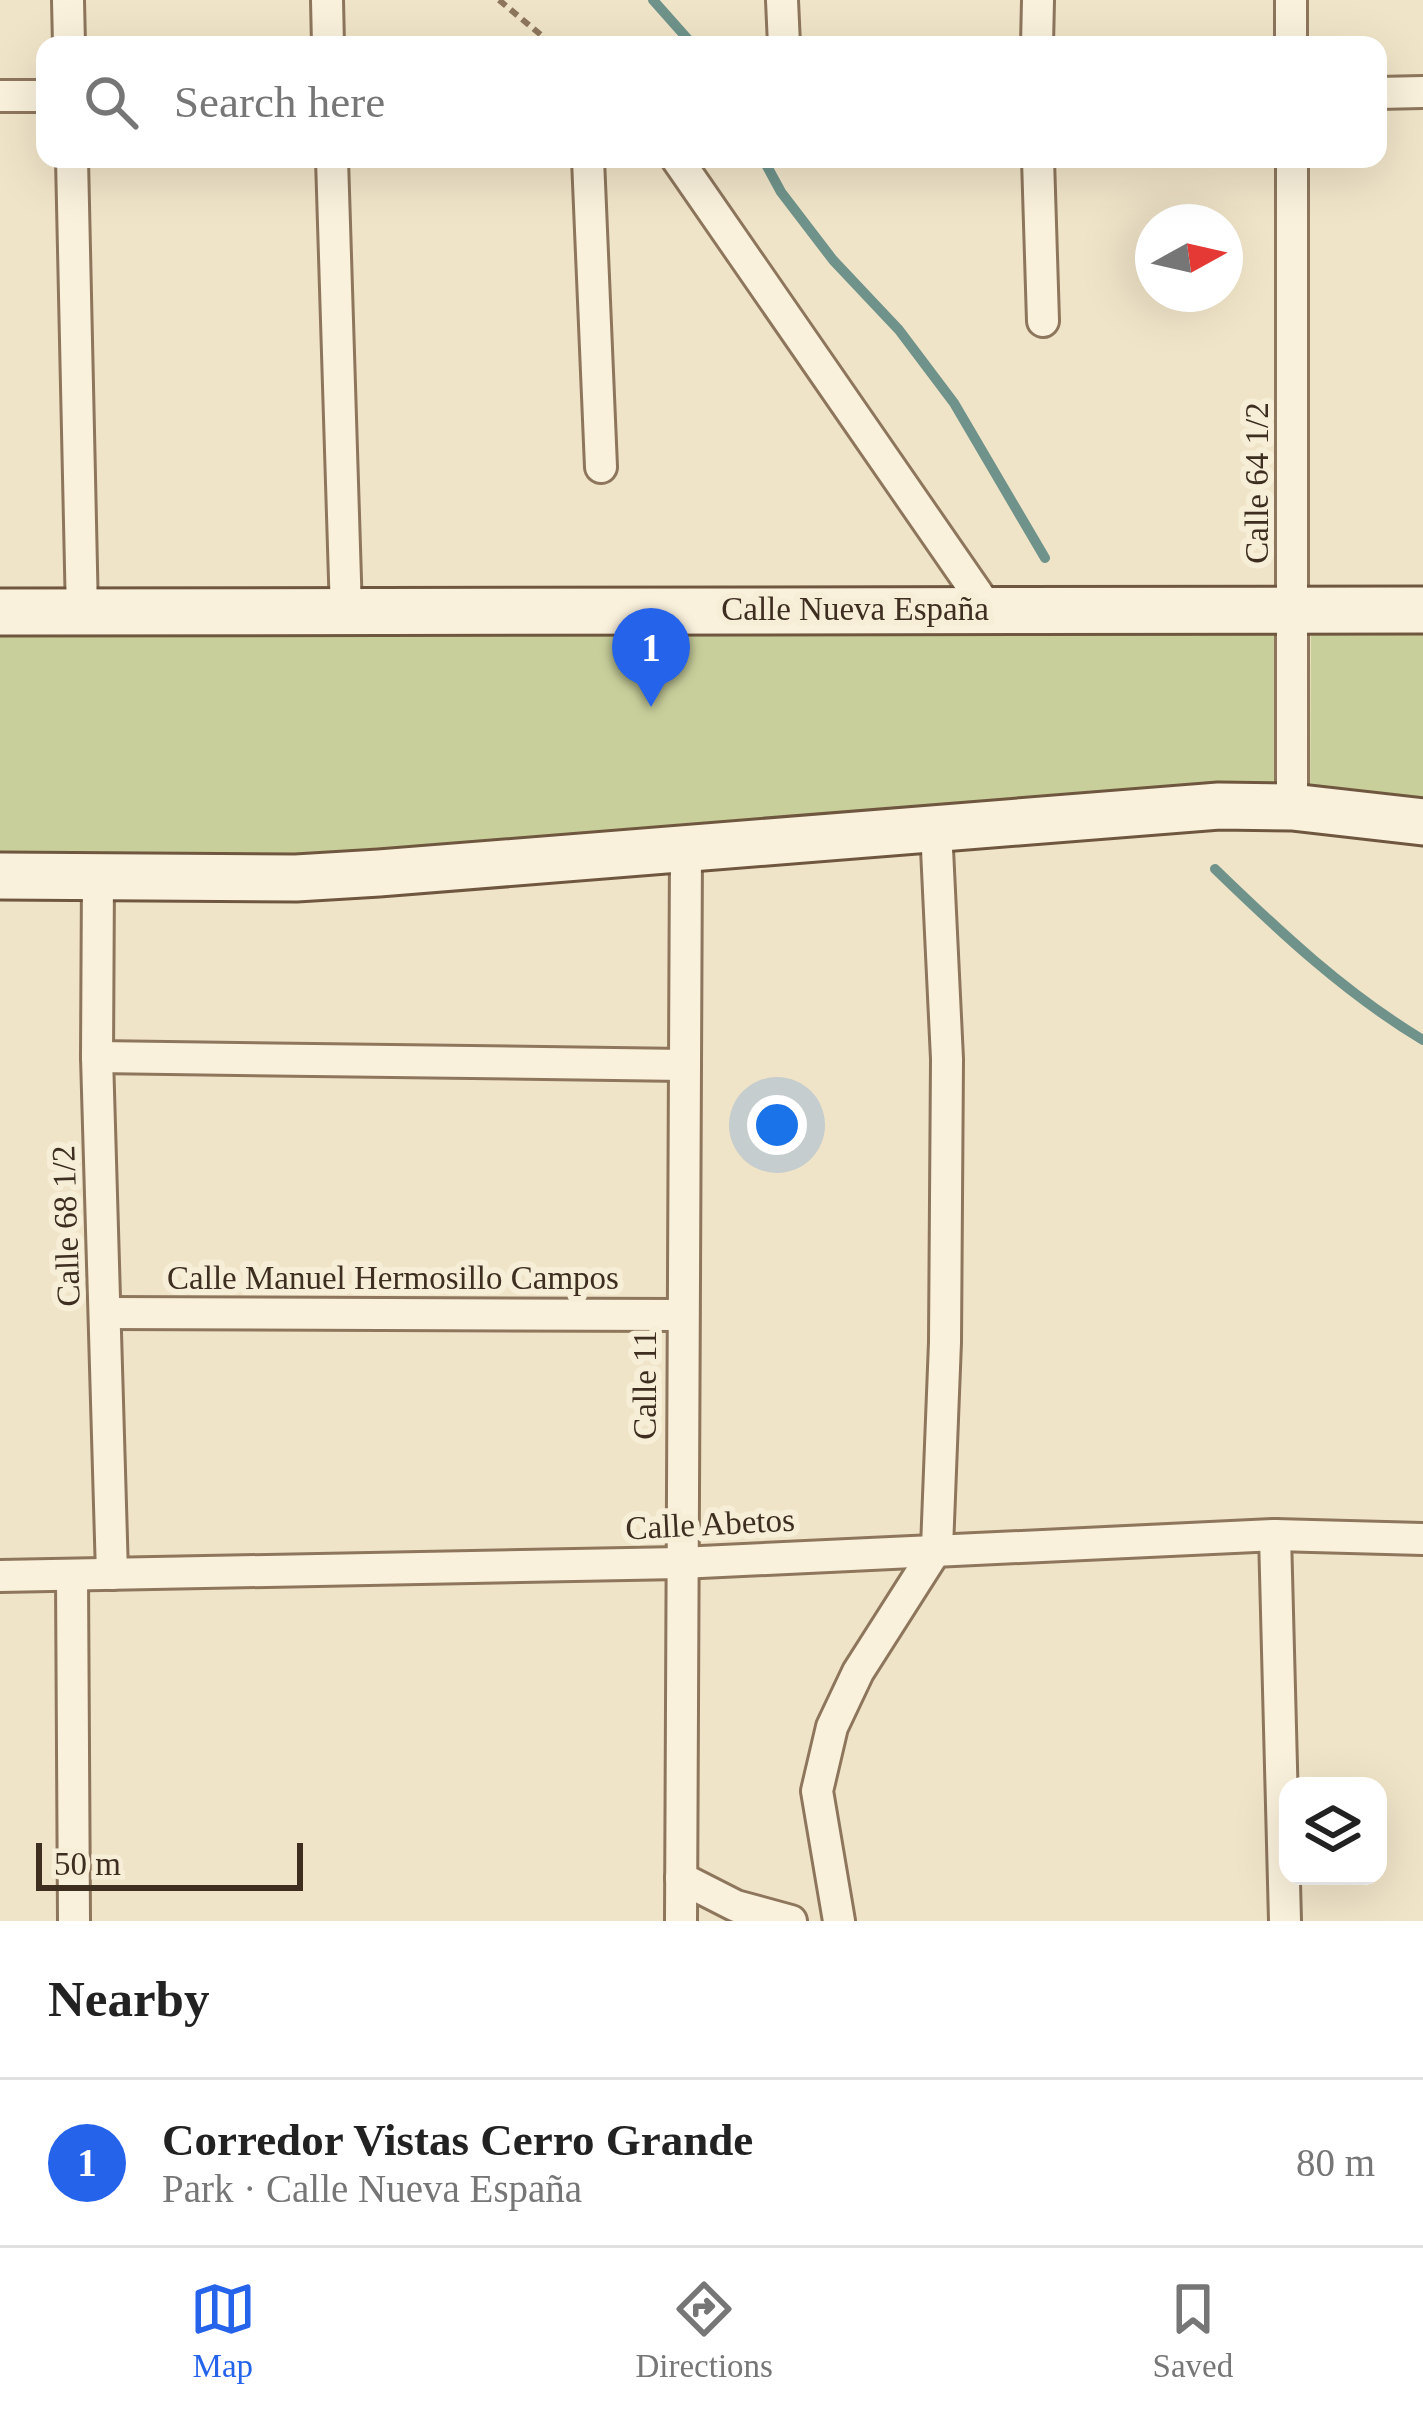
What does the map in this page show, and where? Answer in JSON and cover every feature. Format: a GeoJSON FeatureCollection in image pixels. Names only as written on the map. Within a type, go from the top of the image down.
{"type":"FeatureCollection","features":[{"type":"Feature","properties":{"kind":"street"},"geometry":{"type":"LineString","coordinates":[[68,0],[69,36]]}},
{"type":"Feature","properties":{"kind":"street"},"geometry":{"type":"LineString","coordinates":[[327,0],[328,36]]}},
{"type":"Feature","properties":{"kind":"street"},"geometry":{"type":"LineString","coordinates":[[782,0],[784,36]]}},
{"type":"Feature","properties":{"kind":"street"},"geometry":{"type":"LineString","coordinates":[[1037,36],[1038,0]]}},
{"type":"Feature","properties":{"kind":"street"},"geometry":{"type":"LineString","coordinates":[[1292,0],[1292,36]]}},
{"type":"Feature","properties":{"kind":"street"},"geometry":{"type":"LineString","coordinates":[[1387,93],[1423,92]]}},
{"type":"Feature","properties":{"kind":"street"},"geometry":{"type":"LineString","coordinates":[[0,96],[36,96]]}},
{"type":"Feature","properties":{"kind":"street"},"geometry":{"type":"LineString","coordinates":[[72,168],[82,613]]}},
{"type":"Feature","properties":{"kind":"street"},"geometry":{"type":"LineString","coordinates":[[332,168],[346,612]]}},
{"type":"Feature","properties":{"kind":"street"},"geometry":{"type":"LineString","coordinates":[[588,168],[601,467]]}},
{"type":"Feature","properties":{"kind":"street"},"geometry":{"type":"LineString","coordinates":[[682,168],[988,609]]}},
{"type":"Feature","properties":{"kind":"street"},"geometry":{"type":"LineString","coordinates":[[1038,168],[1043,321]]}},
{"type":"Feature","properties":{"kind":"street","name":"Calle 64 1/2"},"geometry":{"type":"LineString","coordinates":[[1276,807],[1294,609],[1292,168]]}},
{"type":"Feature","properties":{"kind":"street","name":"Calle Nueva España"},"geometry":{"type":"LineString","coordinates":[[0,612],[1423,610]]}},
{"type":"Feature","properties":{"kind":"street"},"geometry":{"type":"LineString","coordinates":[[0,876],[317,877],[1138,812],[1276,807],[1423,822]]}},
{"type":"Feature","properties":{"kind":"street"},"geometry":{"type":"LineString","coordinates":[[838,1921],[817,1791],[827,1747],[858,1672],[937,1549],[945,1342],[947,1059],[936,828]]}},
{"type":"Feature","properties":{"kind":"street","name":"Calle 11"},"geometry":{"type":"LineString","coordinates":[[681,1921],[686,850]]}},
{"type":"Feature","properties":{"kind":"street","name":"Calle 68 1/2"},"geometry":{"type":"LineString","coordinates":[[98,877],[98,1057],[112,1574]]}},
{"type":"Feature","properties":{"kind":"street"},"geometry":{"type":"LineString","coordinates":[[98,1057],[685,1065]]}},
{"type":"Feature","properties":{"kind":"street","name":"Calle Manuel Hermosillo Campos"},"geometry":{"type":"LineString","coordinates":[[105,1313],[682,1315]]}},
{"type":"Feature","properties":{"kind":"street"},"geometry":{"type":"LineString","coordinates":[[1275,1535],[1285,1921]]}},
{"type":"Feature","properties":{"kind":"street","name":"Calle Abetos"},"geometry":{"type":"LineString","coordinates":[[0,1576],[680,1563],[1275,1535],[1423,1539]]}},
{"type":"Feature","properties":{"kind":"street"},"geometry":{"type":"LineString","coordinates":[[72,1576],[74,1921]]}},
{"type":"Feature","properties":{"kind":"street"},"geometry":{"type":"LineString","coordinates":[[681,1878],[736,1906],[791,1921]]}},
{"type":"Feature","properties":{"kind":"path"},"geometry":{"type":"LineString","coordinates":[[499,0],[542,36]]}},
{"type":"Feature","properties":{"kind":"green space"},"geometry":{"type":"Polygon","coordinates":[[[1311,611],[1423,611],[1423,817],[1310,805],[1311,611]]]}},
{"type":"Feature","properties":{"kind":"green space"},"geometry":{"type":"Polygon","coordinates":[[[1304,612],[1301,803],[461,863],[0,863],[0,616],[1304,612]]]}},
{"type":"Feature","properties":{"kind":"waterway"},"geometry":{"type":"LineString","coordinates":[[653,0],[685,36]]}},
{"type":"Feature","properties":{"kind":"waterway"},"geometry":{"type":"LineString","coordinates":[[768,168],[833,260],[899,330],[954,403],[1045,558]]}},
{"type":"Feature","properties":{"kind":"waterway"},"geometry":{"type":"LineString","coordinates":[[1215,869],[1340,982],[1423,1040]]}},
{"type":"Feature","properties":{"kind":"place","name":"Corredor Vistas Cerro Grande"},"geometry":{"type":"Point","coordinates":[651,707]}}]}
